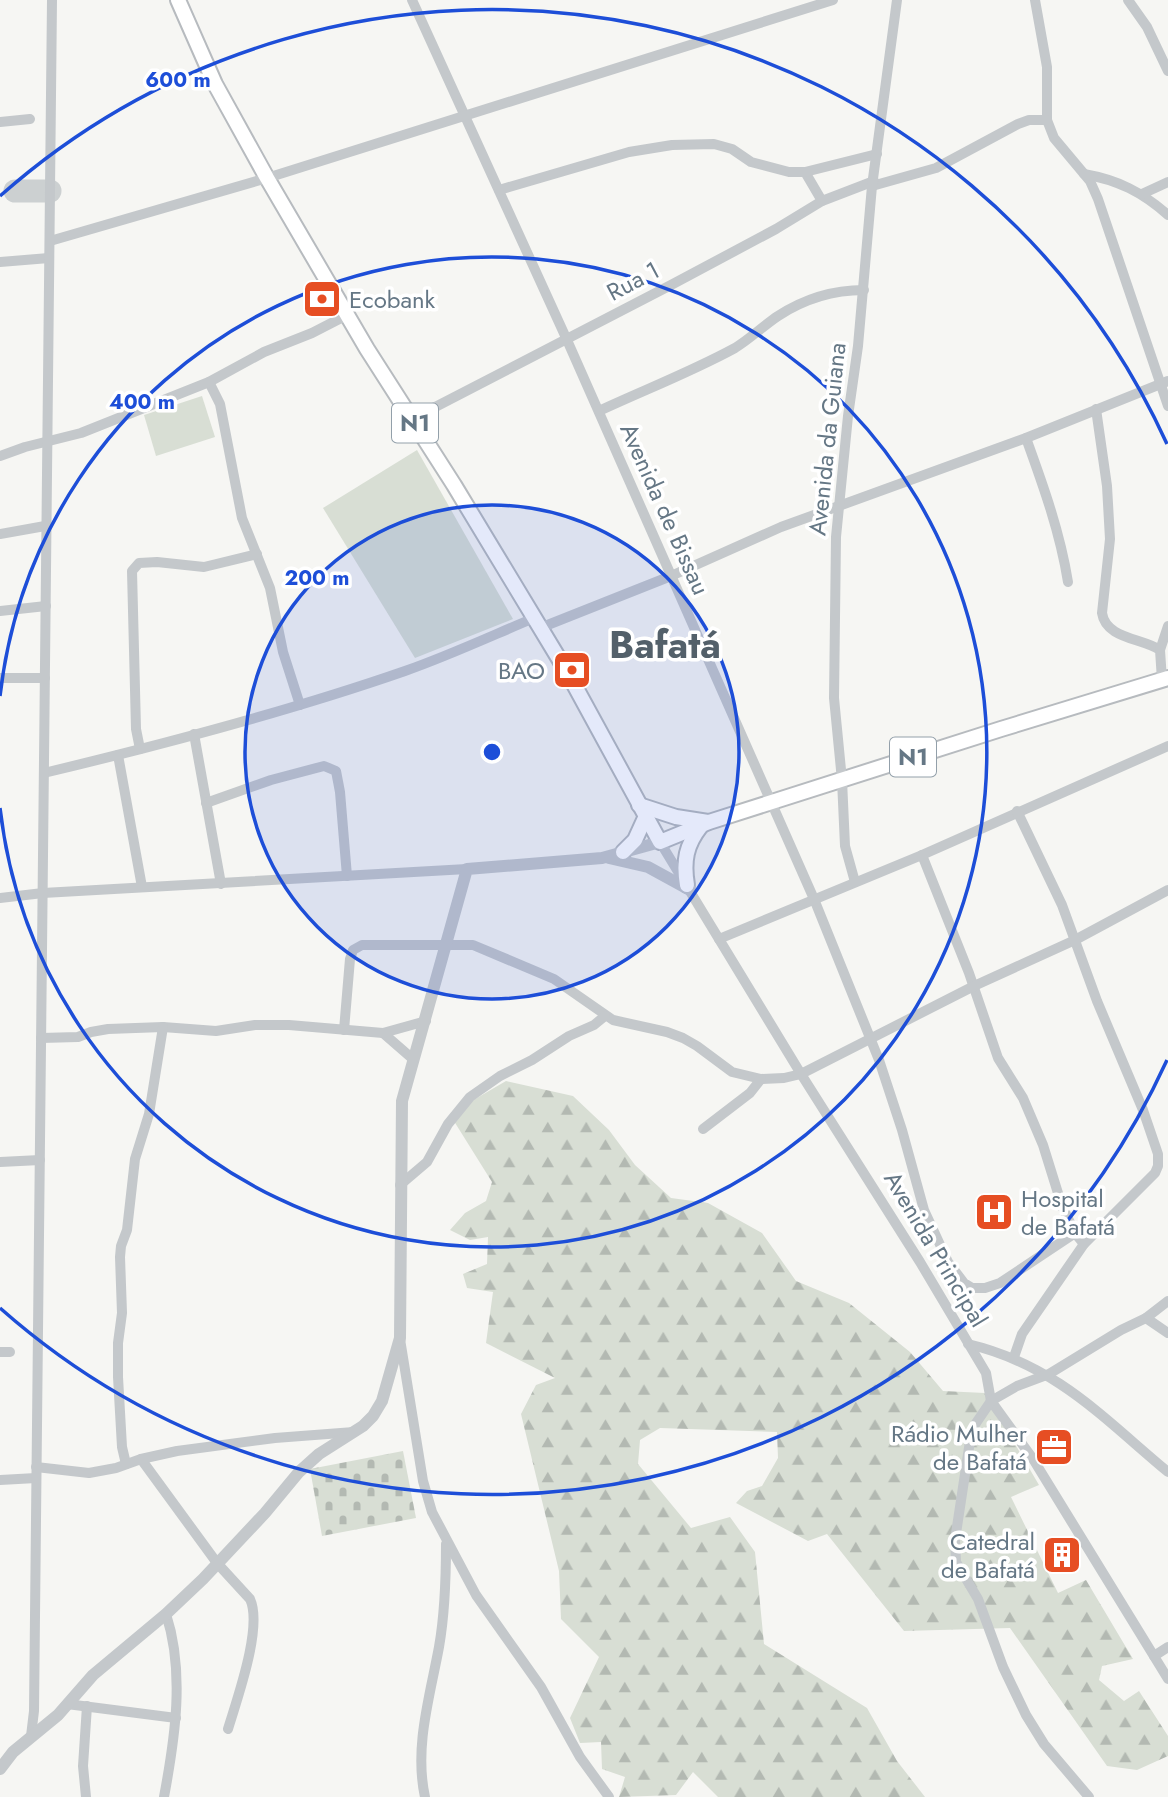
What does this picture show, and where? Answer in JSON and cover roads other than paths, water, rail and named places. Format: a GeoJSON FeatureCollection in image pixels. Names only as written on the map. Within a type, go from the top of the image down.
{"type":"FeatureCollection","features":[{"type":"Feature","properties":{"kind":"main road","name":"N1"},"geometry":{"type":"LineString","coordinates":[[178,0],[200,54],[267,178],[347,315],[588,709],[660,842],[705,824],[1165,679]]}},
{"type":"Feature","properties":{"kind":"main road"},"geometry":{"type":"LineString","coordinates":[[623,852],[635,840],[642,810],[705,824],[687,850],[685,864],[688,888]]}},
{"type":"Feature","properties":{"kind":"street"},"geometry":{"type":"LineString","coordinates":[[31,1736],[34,1711],[52,0]]}},
{"type":"Feature","properties":{"kind":"street","name":"Avenida de Bissau"},"geometry":{"type":"LineString","coordinates":[[412,0],[599,411],[814,899],[870,1039],[902,1129],[924,1210],[948,1262],[964,1283],[972,1288],[985,1288],[1000,1283],[1075,1233]]}},
{"type":"Feature","properties":{"kind":"street"},"geometry":{"type":"LineString","coordinates":[[50,241],[267,178],[833,0]]}},
{"type":"Feature","properties":{"kind":"street","name":"Avenida da Guiana"},"geometry":{"type":"LineString","coordinates":[[855,882],[845,846],[835,698],[834,611],[839,507],[864,290],[873,184],[897,0]]}},
{"type":"Feature","properties":{"kind":"street"},"geometry":{"type":"LineString","coordinates":[[1035,0],[1046,56],[1047,120],[1054,138],[1084,174],[1098,199],[1164,382],[1168,406]]}},
{"type":"Feature","properties":{"kind":"street"},"geometry":{"type":"LineString","coordinates":[[1128,0],[1147,27],[1168,71]]}},
{"type":"Feature","properties":{"kind":"street"},"geometry":{"type":"LineString","coordinates":[[0,122],[30,119]]}},
{"type":"Feature","properties":{"kind":"street","name":"Rua 1"},"geometry":{"type":"LineString","coordinates":[[412,419],[567,340],[822,201],[873,184],[936,168],[1018,124],[1029,120],[1047,120]]}},
{"type":"Feature","properties":{"kind":"street"},"geometry":{"type":"LineString","coordinates":[[499,190],[629,152],[698,143],[732,149],[751,162],[789,172],[805,172],[877,154]]}},
{"type":"Feature","properties":{"kind":"street"},"geometry":{"type":"LineString","coordinates":[[805,172],[822,201]]}},
{"type":"Feature","properties":{"kind":"street"},"geometry":{"type":"LineString","coordinates":[[1084,174],[1116,181],[1142,194],[1168,215]]}},
{"type":"Feature","properties":{"kind":"street"},"geometry":{"type":"LineString","coordinates":[[1142,194],[1168,182]]}},
{"type":"Feature","properties":{"kind":"street"},"geometry":{"type":"LineString","coordinates":[[0,262],[50,258]]}},
{"type":"Feature","properties":{"kind":"street"},"geometry":{"type":"LineString","coordinates":[[599,411],[736,347],[779,315],[803,303],[835,292],[864,290]]}},
{"type":"Feature","properties":{"kind":"street"},"geometry":{"type":"LineString","coordinates":[[0,456],[80,433],[209,382],[264,352],[312,333],[347,315]]}},
{"type":"Feature","properties":{"kind":"street"},"geometry":{"type":"LineString","coordinates":[[209,382],[220,404],[242,518],[250,544],[257,554],[270,588],[283,652],[300,705]]}},
{"type":"Feature","properties":{"kind":"street"},"geometry":{"type":"LineString","coordinates":[[44,773],[300,705],[407,671],[671,576],[781,527],[1026,438],[1164,382]]}},
{"type":"Feature","properties":{"kind":"street"},"geometry":{"type":"LineString","coordinates":[[1096,409],[1107,485],[1111,539],[1103,622],[1115,633],[1146,642],[1160,650]]}},
{"type":"Feature","properties":{"kind":"street"},"geometry":{"type":"LineString","coordinates":[[1026,438],[1050,505],[1064,554],[1068,582]]}},
{"type":"Feature","properties":{"kind":"street"},"geometry":{"type":"LineString","coordinates":[[0,534],[45,526]]}},
{"type":"Feature","properties":{"kind":"street"},"geometry":{"type":"LineString","coordinates":[[139,749],[136,729],[132,571],[139,563],[157,562],[204,567],[257,554]]}},
{"type":"Feature","properties":{"kind":"street"},"geometry":{"type":"LineString","coordinates":[[0,611],[46,606]]}},
{"type":"Feature","properties":{"kind":"street"},"geometry":{"type":"LineString","coordinates":[[1165,679],[1160,650],[1168,626]]}},
{"type":"Feature","properties":{"kind":"street"},"geometry":{"type":"LineString","coordinates":[[0,678],[45,678]]}},
{"type":"Feature","properties":{"kind":"street"},"geometry":{"type":"LineString","coordinates":[[194,734],[220,884]]}},
{"type":"Feature","properties":{"kind":"street"},"geometry":{"type":"LineString","coordinates":[[719,939],[922,855],[1168,746]]}},
{"type":"Feature","properties":{"kind":"street"},"geometry":{"type":"LineString","coordinates":[[118,755],[142,887]]}},
{"type":"Feature","properties":{"kind":"street"},"geometry":{"type":"LineString","coordinates":[[206,803],[271,780],[324,766],[331,768],[335,771],[340,792],[347,876]]}},
{"type":"Feature","properties":{"kind":"street"},"geometry":{"type":"LineString","coordinates":[[1014,1357],[1022,1334],[1084,1244],[1155,1173],[1158,1160],[1143,1110],[1097,1001],[1062,905],[1017,811]]}},
{"type":"Feature","properties":{"kind":"street"},"geometry":{"type":"LineString","coordinates":[[602,858],[660,842]]}},
{"type":"Feature","properties":{"kind":"street","name":"Avenida Principal"},"geometry":{"type":"LineString","coordinates":[[660,842],[801,1074],[886,1206],[986,1373],[991,1401],[1033,1459],[1168,1679]]}},
{"type":"Feature","properties":{"kind":"street"},"geometry":{"type":"LineString","coordinates":[[922,855],[974,986],[998,1058],[1023,1098],[1043,1145],[1062,1206],[1075,1233],[1084,1244]]}},
{"type":"Feature","properties":{"kind":"street"},"geometry":{"type":"LineString","coordinates":[[0,898],[43,893],[467,869],[602,858],[648,867],[688,888]]}},
{"type":"Feature","properties":{"kind":"street"},"geometry":{"type":"LineString","coordinates":[[467,869],[402,1101],[400,1338],[423,1481],[432,1512],[476,1595],[534,1677],[580,1757],[609,1797]]}},
{"type":"Feature","properties":{"kind":"street"},"geometry":{"type":"LineString","coordinates":[[345,1030],[353,950],[362,945],[473,945],[534,969],[572,990],[613,1020],[683,1038],[732,1072],[761,1079],[784,1078],[801,1074],[974,986],[1075,940],[1168,890]]}},
{"type":"Feature","properties":{"kind":"street"},"geometry":{"type":"LineString","coordinates":[[400,1185],[428,1162],[448,1124],[470,1097],[500,1076],[533,1060],[550,1046],[594,1025],[606,1016]]}},
{"type":"Feature","properties":{"kind":"street"},"geometry":{"type":"LineString","coordinates":[[41,1038],[78,1037],[107,1030],[163,1027],[216,1031],[255,1025],[289,1025],[383,1033],[426,1021]]}},
{"type":"Feature","properties":{"kind":"street"},"geometry":{"type":"LineString","coordinates":[[126,1464],[122,1447],[118,1377],[118,1343],[122,1313],[121,1245],[127,1230],[135,1159],[149,1114],[163,1027]]}},
{"type":"Feature","properties":{"kind":"street"},"geometry":{"type":"LineString","coordinates":[[383,1033],[414,1060]]}},
{"type":"Feature","properties":{"kind":"street"},"geometry":{"type":"LineString","coordinates":[[703,1129],[750,1093],[761,1079]]}},
{"type":"Feature","properties":{"kind":"street"},"geometry":{"type":"LineString","coordinates":[[0,1162],[40,1160]]}},
{"type":"Feature","properties":{"kind":"street"},"geometry":{"type":"LineString","coordinates":[[1089,1797],[1044,1744],[1026,1715],[1003,1667],[978,1599],[956,1562],[955,1540],[970,1441],[974,1426],[991,1401],[1017,1386],[1048,1374],[1146,1318],[1168,1301]]}},
{"type":"Feature","properties":{"kind":"street"},"geometry":{"type":"LineString","coordinates":[[1146,1318],[1168,1333]]}},
{"type":"Feature","properties":{"kind":"street"},"geometry":{"type":"LineString","coordinates":[[0,1769],[13,1752],[58,1715],[93,1675],[166,1614],[265,1513],[299,1472],[318,1454],[354,1432],[373,1416],[382,1401],[400,1338]]}},
{"type":"Feature","properties":{"kind":"street"},"geometry":{"type":"LineString","coordinates":[[968,1344],[1014,1357],[1048,1374],[1094,1408],[1168,1472]]}},
{"type":"Feature","properties":{"kind":"street"},"geometry":{"type":"LineString","coordinates":[[0,1480],[36,1473],[89,1473],[177,1451],[275,1438],[354,1432]]}},
{"type":"Feature","properties":{"kind":"street"},"geometry":{"type":"LineString","coordinates":[[141,1459],[217,1563],[250,1599],[253,1606],[250,1650],[229,1729]]}},
{"type":"Feature","properties":{"kind":"street"},"geometry":{"type":"LineString","coordinates":[[425,1797],[421,1774],[422,1744],[428,1695],[441,1632],[446,1542]]}},
{"type":"Feature","properties":{"kind":"street"},"geometry":{"type":"LineString","coordinates":[[163,1797],[176,1718],[171,1632],[166,1614]]}},
{"type":"Feature","properties":{"kind":"street"},"geometry":{"type":"LineString","coordinates":[[1154,1656],[1168,1647]]}},
{"type":"Feature","properties":{"kind":"street"},"geometry":{"type":"LineString","coordinates":[[67,1704],[176,1718]]}},
{"type":"Feature","properties":{"kind":"street"},"geometry":{"type":"LineString","coordinates":[[86,1797],[83,1766],[87,1706]]}},
{"type":"Feature","properties":{"kind":"place","name":"Ecobank"},"geometry":{"type":"Point","coordinates":[322,299]}},
{"type":"Feature","properties":{"kind":"place","name":"BAO"},"geometry":{"type":"Point","coordinates":[572,670]}},
{"type":"Feature","properties":{"kind":"place","name":"Hospital de Bafatá"},"geometry":{"type":"Point","coordinates":[994,1212]}},
{"type":"Feature","properties":{"kind":"place","name":"Rádio Mulher de Bafatá"},"geometry":{"type":"Point","coordinates":[1054,1447]}},
{"type":"Feature","properties":{"kind":"place","name":"Catedral de Bafatá"},"geometry":{"type":"Point","coordinates":[1062,1555]}},
{"type":"Feature","properties":{"kind":"district","name":"Bafatá"},"geometry":{"type":"Point","coordinates":[665,644]}}]}
